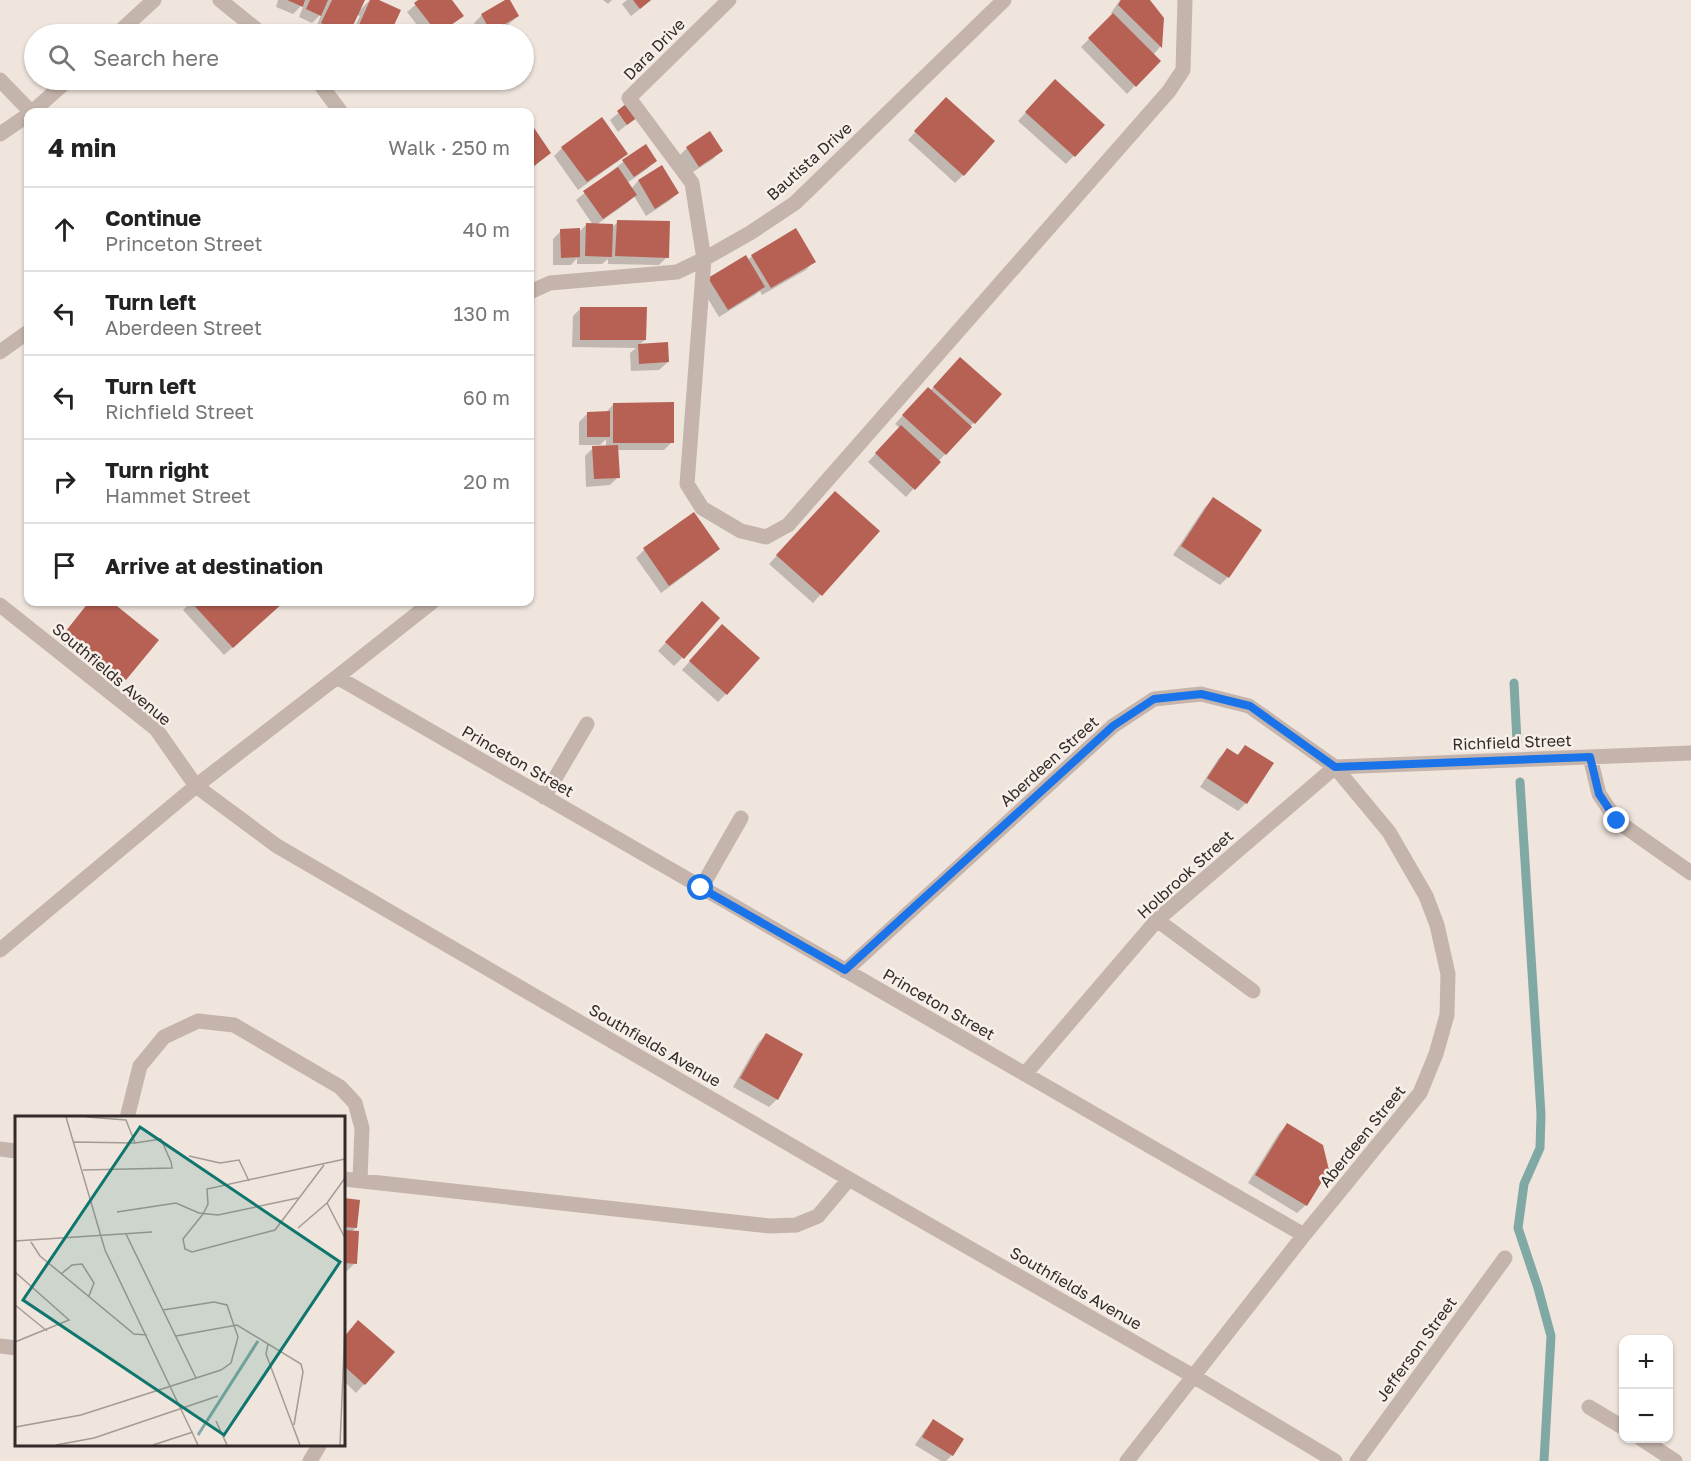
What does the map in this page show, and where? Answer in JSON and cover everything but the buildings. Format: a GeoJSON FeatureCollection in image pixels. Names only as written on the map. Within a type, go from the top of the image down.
{"type":"FeatureCollection","features":[{"type":"Feature","properties":{"kind":"street"},"geometry":{"type":"LineString","coordinates":[[128,24],[154,0]]}},
{"type":"Feature","properties":{"kind":"street"},"geometry":{"type":"LineString","coordinates":[[220,0],[250,24]]}},
{"type":"Feature","properties":{"kind":"street","name":"Dara Drive"},"geometry":{"type":"LineString","coordinates":[[704,259],[693,183],[629,98],[729,0]]}},
{"type":"Feature","properties":{"kind":"street","name":"Bautista Drive"},"geometry":{"type":"LineString","coordinates":[[534,290],[550,283],[677,272],[750,233],[795,203],[1004,0]]}},
{"type":"Feature","properties":{"kind":"street"},"geometry":{"type":"LineString","coordinates":[[704,259],[687,484],[702,508],[741,531],[766,537],[788,525],[1169,91],[1183,70],[1185,0]]}},
{"type":"Feature","properties":{"kind":"street"},"geometry":{"type":"LineString","coordinates":[[0,80],[25,108]]}},
{"type":"Feature","properties":{"kind":"street"},"geometry":{"type":"LineString","coordinates":[[36,108],[56,90]]}},
{"type":"Feature","properties":{"kind":"street"},"geometry":{"type":"LineString","coordinates":[[324,90],[338,108]]}},
{"type":"Feature","properties":{"kind":"street"},"geometry":{"type":"LineString","coordinates":[[0,134],[24,117]]}},
{"type":"Feature","properties":{"kind":"street"},"geometry":{"type":"LineString","coordinates":[[0,352],[24,335]]}},
{"type":"Feature","properties":{"kind":"street","name":"Southfields Avenue"},"geometry":{"type":"LineString","coordinates":[[0,605],[156,729],[196,786],[277,846],[1193,1376],[1335,1461]]}},
{"type":"Feature","properties":{"kind":"street"},"geometry":{"type":"LineString","coordinates":[[0,950],[196,786],[427,606]]}},
{"type":"Feature","properties":{"kind":"street","name":"Princeton Street"},"geometry":{"type":"LineString","coordinates":[[338,677],[1304,1235]]}},
{"type":"Feature","properties":{"kind":"street","name":"Aberdeen Street"},"geometry":{"type":"LineString","coordinates":[[845,970],[1113,726],[1154,699],[1201,694],[1250,706],[1335,767],[1389,832],[1426,896],[1437,925],[1448,974],[1447,1015],[1436,1054],[1420,1093],[1304,1235],[1127,1461]]}},
{"type":"Feature","properties":{"kind":"street"},"geometry":{"type":"LineString","coordinates":[[544,797],[587,724]]}},
{"type":"Feature","properties":{"kind":"street","name":"Richfield Street"},"geometry":{"type":"LineString","coordinates":[[1335,767],[1691,753]]}},
{"type":"Feature","properties":{"kind":"street"},"geometry":{"type":"LineString","coordinates":[[1590,757],[1599,794],[1617,821],[1691,873]]}},
{"type":"Feature","properties":{"kind":"street","name":"Holbrook Street"},"geometry":{"type":"LineString","coordinates":[[1025,1074],[1157,920],[1335,767]]}},
{"type":"Feature","properties":{"kind":"street"},"geometry":{"type":"LineString","coordinates":[[701,888],[741,818]]}},
{"type":"Feature","properties":{"kind":"street"},"geometry":{"type":"LineString","coordinates":[[1157,920],[1253,991]]}},
{"type":"Feature","properties":{"kind":"street"},"geometry":{"type":"LineString","coordinates":[[128,1116],[140,1066],[164,1037],[198,1021],[234,1025],[340,1087],[355,1103],[362,1128],[360,1180]]}},
{"type":"Feature","properties":{"kind":"street"},"geometry":{"type":"LineString","coordinates":[[0,1149],[15,1150]]}},
{"type":"Feature","properties":{"kind":"street"},"geometry":{"type":"LineString","coordinates":[[345,1179],[770,1226],[796,1225],[818,1216],[849,1179]]}},
{"type":"Feature","properties":{"kind":"street","name":"Jefferson Street"},"geometry":{"type":"LineString","coordinates":[[1357,1461],[1505,1258]]}},
{"type":"Feature","properties":{"kind":"street"},"geometry":{"type":"LineString","coordinates":[[0,1346],[15,1348]]}},
{"type":"Feature","properties":{"kind":"street"},"geometry":{"type":"LineString","coordinates":[[1589,1407],[1619,1426]]}},
{"type":"Feature","properties":{"kind":"street"},"geometry":{"type":"LineString","coordinates":[[1648,1443],[1676,1461]]}},
{"type":"Feature","properties":{"kind":"street"},"geometry":{"type":"LineString","coordinates":[[310,1461],[319,1446]]}},
{"type":"Feature","properties":{"kind":"waterway"},"geometry":{"type":"LineString","coordinates":[[1514,683],[1517,742]]}},
{"type":"Feature","properties":{"kind":"waterway"},"geometry":{"type":"LineString","coordinates":[[1520,782],[1541,1114],[1540,1148],[1524,1184],[1518,1228],[1551,1336],[1544,1461]]}},
{"type":"Feature","properties":{"kind":"route"},"geometry":{"type":"LineString","coordinates":[[701,888],[845,970],[1113,726],[1154,699],[1201,694],[1250,706],[1335,767],[1590,757],[1599,794],[1617,821]]}}]}
